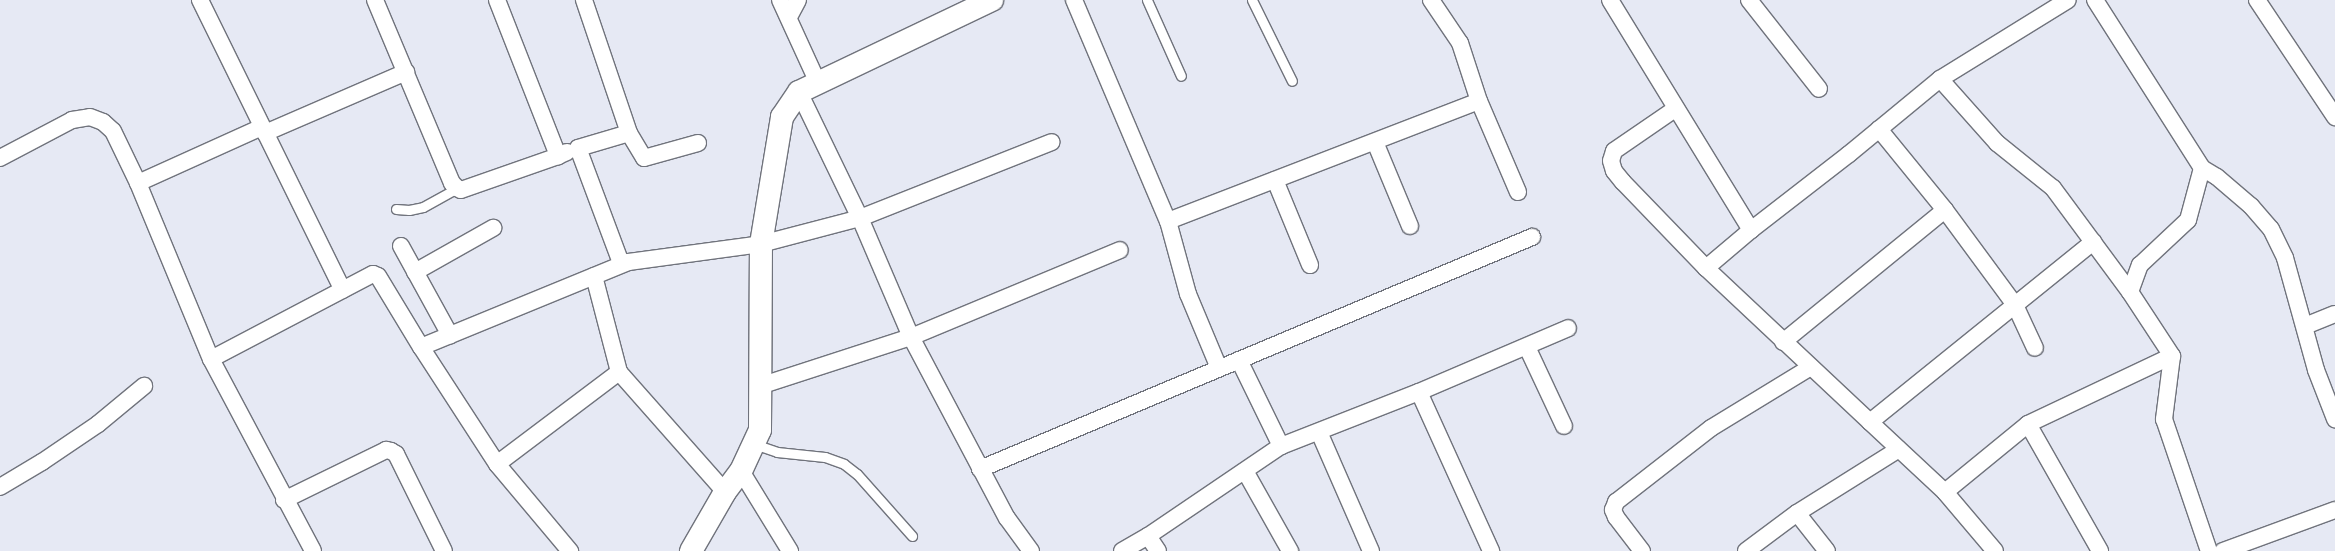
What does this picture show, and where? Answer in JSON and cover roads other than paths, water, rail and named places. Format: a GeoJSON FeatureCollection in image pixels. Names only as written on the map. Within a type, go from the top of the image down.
{"type":"FeatureCollection","features":[{"type":"Feature","properties":{"kind":"main road"},"geometry":{"type":"LineString","coordinates":[[692,551],[725,492],[741,471],[760,430],[760,244],[782,117],[808,88],[992,0]]}},
{"type":"Feature","properties":{"kind":"street"},"geometry":{"type":"LineString","coordinates":[[200,0],[343,290]]}},
{"type":"Feature","properties":{"kind":"street"},"geometry":{"type":"LineString","coordinates":[[375,0],[452,183],[457,188],[461,190],[578,148],[629,133]]}},
{"type":"Feature","properties":{"kind":"street"},"geometry":{"type":"LineString","coordinates":[[497,0],[558,156]]}},
{"type":"Feature","properties":{"kind":"street"},"geometry":{"type":"LineString","coordinates":[[584,0],[629,133],[644,158],[698,143]]}},
{"type":"Feature","properties":{"kind":"street"},"geometry":{"type":"LineString","coordinates":[[780,0],[788,17],[808,88],[860,218],[911,337],[1007,518],[1031,551]]}},
{"type":"Feature","properties":{"kind":"street"},"geometry":{"type":"LineString","coordinates":[[788,17],[798,0]]}},
{"type":"Feature","properties":{"kind":"street"},"geometry":{"type":"LineString","coordinates":[[1074,0],[1168,221],[1188,294],[1219,368]]}},
{"type":"Feature","properties":{"kind":"street"},"geometry":{"type":"LineString","coordinates":[[1432,0],[1460,43],[1480,101],[1518,192]]}},
{"type":"Feature","properties":{"kind":"street"},"geometry":{"type":"LineString","coordinates":[[1610,0],[1750,230]]}},
{"type":"Feature","properties":{"kind":"street"},"geometry":{"type":"LineString","coordinates":[[1749,0],[1818,89]]}},
{"type":"Feature","properties":{"kind":"street"},"geometry":{"type":"LineString","coordinates":[[1706,268],[1750,230],[1940,79],[2068,0]]}},
{"type":"Feature","properties":{"kind":"street"},"geometry":{"type":"LineString","coordinates":[[2095,0],[2202,168],[2217,177],[2251,206],[2271,229],[2285,258],[2316,370],[2335,418]]}},
{"type":"Feature","properties":{"kind":"street"},"geometry":{"type":"LineString","coordinates":[[2257,0],[2335,117]]}},
{"type":"Feature","properties":{"kind":"street"},"geometry":{"type":"LineString","coordinates":[[138,183],[406,72]]}},
{"type":"Feature","properties":{"kind":"street"},"geometry":{"type":"LineString","coordinates":[[1940,79],[1997,142],[2053,188],[2130,292],[2172,356],[2164,419],[2209,551]]}},
{"type":"Feature","properties":{"kind":"street"},"geometry":{"type":"LineString","coordinates":[[1168,221],[1480,101]]}},
{"type":"Feature","properties":{"kind":"street"},"geometry":{"type":"LineString","coordinates":[[1675,109],[1614,151],[1610,161],[1614,171],[1622,182],[1706,268],[1945,492],[1995,551]]}},
{"type":"Feature","properties":{"kind":"street"},"geometry":{"type":"LineString","coordinates":[[0,158],[72,120],[90,117],[103,122],[113,131],[138,183],[211,359],[284,500],[313,551]]}},
{"type":"Feature","properties":{"kind":"street"},"geometry":{"type":"LineString","coordinates":[[1879,129],[1945,210],[2015,305],[2035,348]]}},
{"type":"Feature","properties":{"kind":"street"},"geometry":{"type":"LineString","coordinates":[[578,148],[622,263],[760,244],[860,218],[1052,142]]}},
{"type":"Feature","properties":{"kind":"street"},"geometry":{"type":"LineString","coordinates":[[1375,142],[1410,226]]}},
{"type":"Feature","properties":{"kind":"street"},"geometry":{"type":"LineString","coordinates":[[2130,292],[2140,265],[2188,220],[2202,168]]}},
{"type":"Feature","properties":{"kind":"street"},"geometry":{"type":"LineString","coordinates":[[1275,180],[1310,265]]}},
{"type":"Feature","properties":{"kind":"street"},"geometry":{"type":"LineString","coordinates":[[1783,342],[1945,210]]}},
{"type":"Feature","properties":{"kind":"street"},"geometry":{"type":"LineString","coordinates":[[415,272],[494,228]]}},
{"type":"Feature","properties":{"kind":"street"},"geometry":{"type":"LineString","coordinates":[[980,469],[1532,237]]}},
{"type":"Feature","properties":{"kind":"street"},"geometry":{"type":"LineString","coordinates":[[1870,422],[2093,242]]}},
{"type":"Feature","properties":{"kind":"street"},"geometry":{"type":"LineString","coordinates":[[401,246],[450,335]]}},
{"type":"Feature","properties":{"kind":"street"},"geometry":{"type":"LineString","coordinates":[[760,386],[911,337],[1120,250]]}},
{"type":"Feature","properties":{"kind":"street"},"geometry":{"type":"LineString","coordinates":[[421,347],[628,262]]}},
{"type":"Feature","properties":{"kind":"street"},"geometry":{"type":"LineString","coordinates":[[211,359],[373,274],[378,276],[421,347],[497,464],[570,551]]}},
{"type":"Feature","properties":{"kind":"street"},"geometry":{"type":"LineString","coordinates":[[594,276],[619,372],[725,492]]}},
{"type":"Feature","properties":{"kind":"street"},"geometry":{"type":"LineString","coordinates":[[2305,326],[2335,314]]}},
{"type":"Feature","properties":{"kind":"street"},"geometry":{"type":"LineString","coordinates":[[1122,551],[1148,536],[1281,446],[1419,392],[1568,328]]}},
{"type":"Feature","properties":{"kind":"street"},"geometry":{"type":"LineString","coordinates":[[1527,347],[1564,426]]}},
{"type":"Feature","properties":{"kind":"street"},"geometry":{"type":"LineString","coordinates":[[1945,492],[2028,424],[2172,356]]}},
{"type":"Feature","properties":{"kind":"street"},"geometry":{"type":"LineString","coordinates":[[1239,360],[1281,446]]}},
{"type":"Feature","properties":{"kind":"street"},"geometry":{"type":"LineString","coordinates":[[1642,551],[1616,517],[1613,510],[1616,502],[1711,428],[1811,368]]}},
{"type":"Feature","properties":{"kind":"street"},"geometry":{"type":"LineString","coordinates":[[497,464],[619,372]]}},
{"type":"Feature","properties":{"kind":"street"},"geometry":{"type":"LineString","coordinates":[[0,487],[42,462],[98,424],[144,386]]}},
{"type":"Feature","properties":{"kind":"street"},"geometry":{"type":"LineString","coordinates":[[1419,392],[1491,551]]}},
{"type":"Feature","properties":{"kind":"street"},"geometry":{"type":"LineString","coordinates":[[2028,424],[2100,551]]}},
{"type":"Feature","properties":{"kind":"street"},"geometry":{"type":"LineString","coordinates":[[1319,432],[1370,551]]}},
{"type":"Feature","properties":{"kind":"street"},"geometry":{"type":"LineString","coordinates":[[1746,551],[1798,513],[1899,449]]}},
{"type":"Feature","properties":{"kind":"street"},"geometry":{"type":"LineString","coordinates":[[284,500],[386,450],[391,450],[396,454],[444,551]]}},
{"type":"Feature","properties":{"kind":"street"},"geometry":{"type":"LineString","coordinates":[[741,471],[790,551]]}},
{"type":"Feature","properties":{"kind":"street"},"geometry":{"type":"LineString","coordinates":[[1245,471],[1290,551]]}},
{"type":"Feature","properties":{"kind":"street"},"geometry":{"type":"LineString","coordinates":[[2223,551],[2335,510]]}},
{"type":"Feature","properties":{"kind":"street"},"geometry":{"type":"LineString","coordinates":[[1798,513],[1827,551]]}},
{"type":"Feature","properties":{"kind":"street"},"geometry":{"type":"LineString","coordinates":[[1148,536],[1158,551]]}},
{"type":"Feature","properties":{"kind":"lane"},"geometry":{"type":"LineString","coordinates":[[1147,0],[1181,76]]}},
{"type":"Feature","properties":{"kind":"lane"},"geometry":{"type":"LineString","coordinates":[[1252,0],[1292,81]]}},
{"type":"Feature","properties":{"kind":"lane"},"geometry":{"type":"LineString","coordinates":[[396,209],[409,210],[423,206],[457,188]]}},
{"type":"Feature","properties":{"kind":"lane"},"geometry":{"type":"LineString","coordinates":[[754,444],[777,452],[825,457],[844,464],[857,474],[912,536]]}}]}
